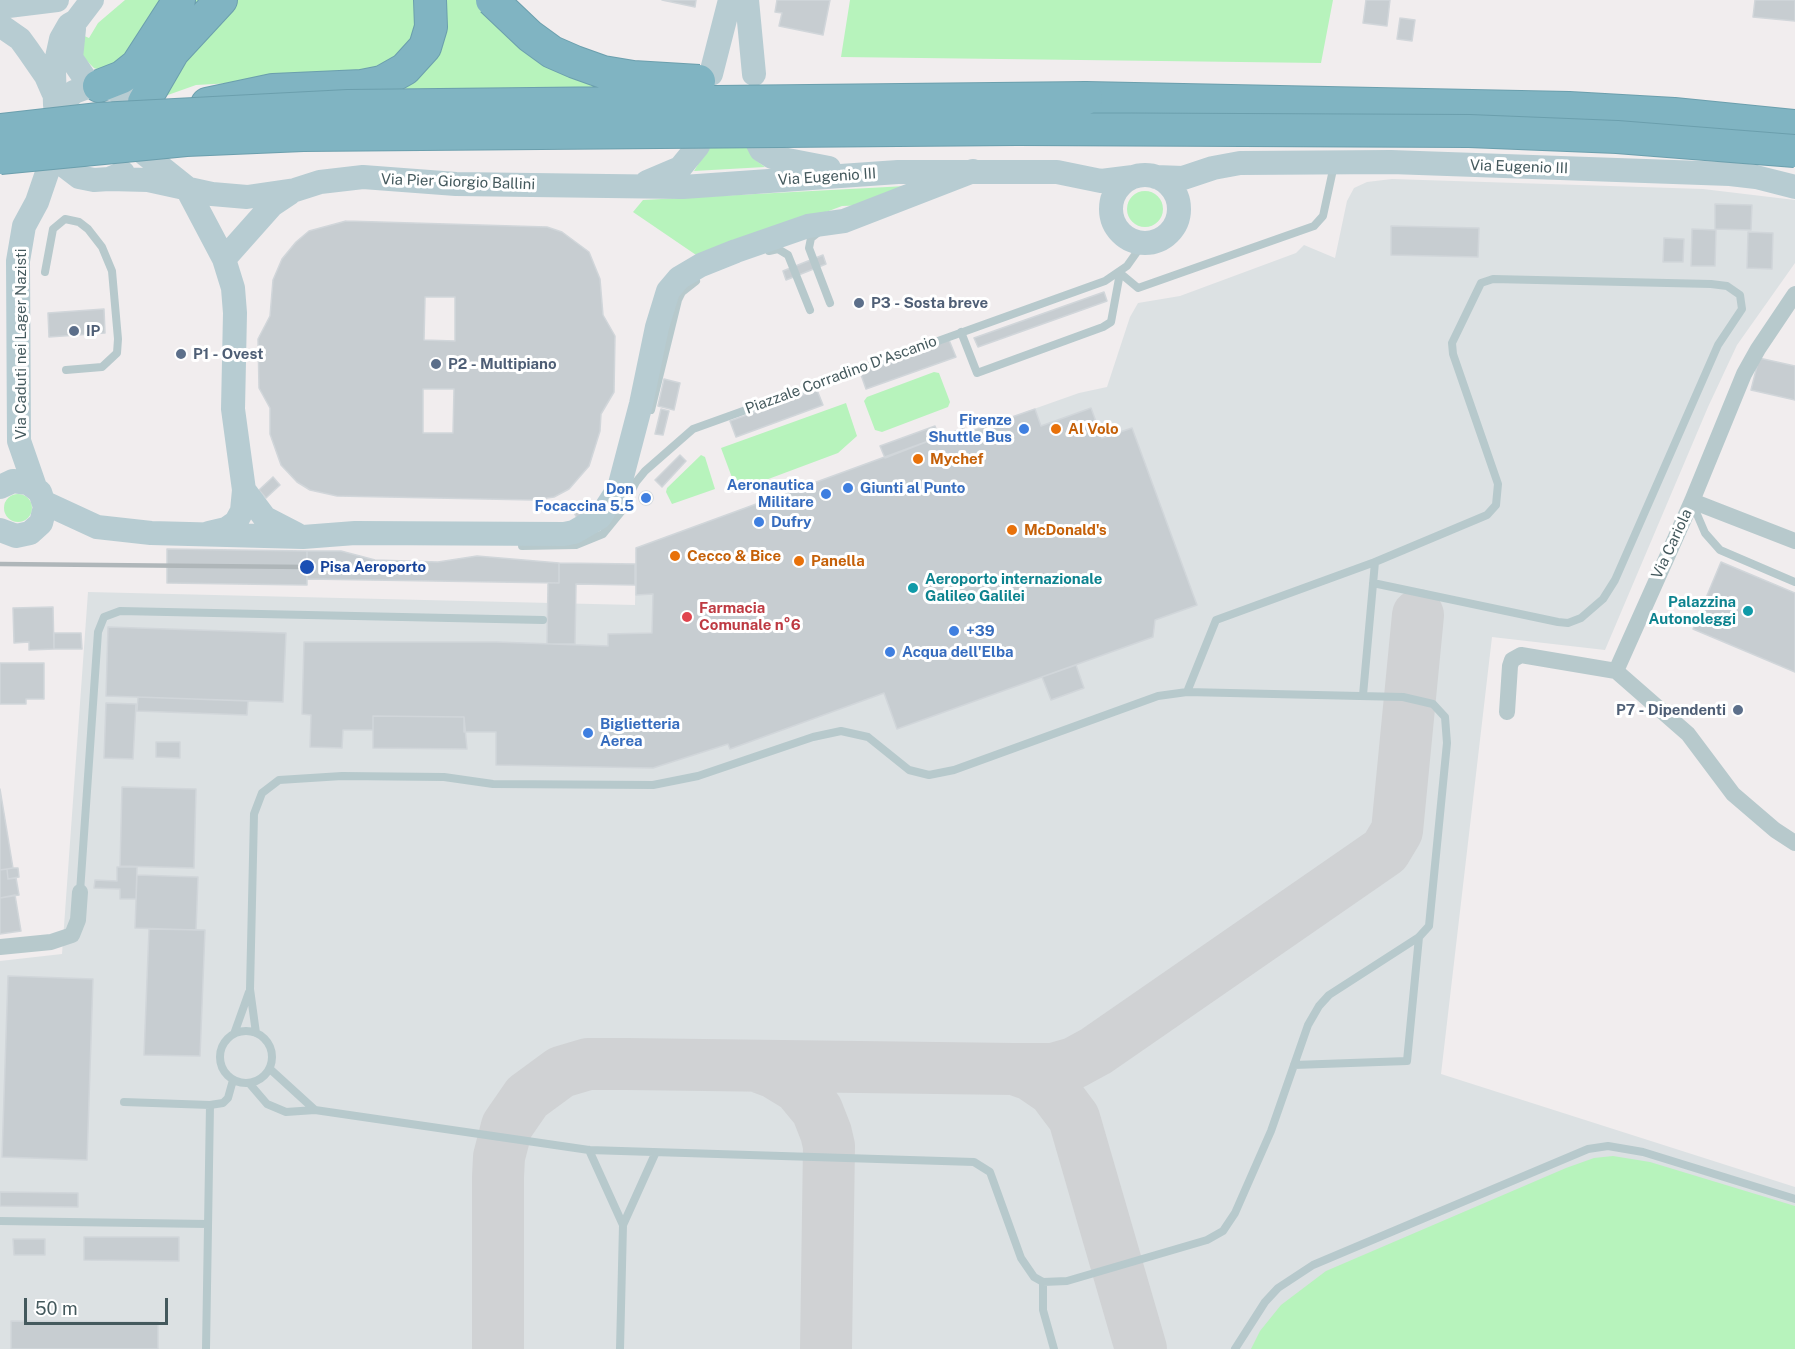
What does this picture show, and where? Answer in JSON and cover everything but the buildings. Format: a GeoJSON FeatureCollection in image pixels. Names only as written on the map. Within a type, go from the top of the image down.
{"type":"FeatureCollection","features":[{"type":"Feature","properties":{"kind":"highway"},"geometry":{"type":"LineString","coordinates":[[94,86],[122,77],[137,65],[179,0]]}},
{"type":"Feature","properties":{"kind":"highway"},"geometry":{"type":"LineString","coordinates":[[145,107],[173,52],[221,0]]}},
{"type":"Feature","properties":{"kind":"highway"},"geometry":{"type":"LineString","coordinates":[[0,130],[273,90],[362,86],[382,82],[405,69],[425,47],[431,27],[430,0]]}},
{"type":"Feature","properties":{"kind":"highway"},"geometry":{"type":"LineString","coordinates":[[492,0],[530,36],[552,52],[603,72],[633,77],[681,81],[878,80],[1086,98]]}},
{"type":"Feature","properties":{"kind":"highway"},"geometry":{"type":"LineString","coordinates":[[145,107],[256,109],[430,104],[1086,98],[1569,108],[1674,114],[1795,126]]}},
{"type":"Feature","properties":{"kind":"highway"},"geometry":{"type":"LineString","coordinates":[[0,158],[186,140],[303,135],[1017,129],[1469,131],[1617,137],[1795,151]]}},
{"type":"Feature","properties":{"kind":"street"},"geometry":{"type":"LineString","coordinates":[[0,7],[57,0]]}},
{"type":"Feature","properties":{"kind":"street"},"geometry":{"type":"LineString","coordinates":[[56,102],[58,48],[64,33],[92,0]]}},
{"type":"Feature","properties":{"kind":"street"},"geometry":{"type":"LineString","coordinates":[[711,74],[730,0]]}},
{"type":"Feature","properties":{"kind":"street"},"geometry":{"type":"LineString","coordinates":[[747,0],[754,74]]}},
{"type":"Feature","properties":{"kind":"street"},"geometry":{"type":"LineString","coordinates":[[76,21],[71,58],[94,86]]}},
{"type":"Feature","properties":{"kind":"street"},"geometry":{"type":"LineString","coordinates":[[0,25],[20,39],[28,50],[46,76],[56,102]]}},
{"type":"Feature","properties":{"kind":"street"},"geometry":{"type":"LineString","coordinates":[[56,102],[74,92],[94,86],[114,89],[145,107]]}},
{"type":"Feature","properties":{"kind":"street"},"geometry":{"type":"LineString","coordinates":[[758,144],[761,150],[772,157],[852,174]]}},
{"type":"Feature","properties":{"kind":"street"},"geometry":{"type":"LineString","coordinates":[[627,187],[665,176],[680,168],[698,146]]}},
{"type":"Feature","properties":{"kind":"street","name":"Via Pier Giorgio Ballini"},"geometry":{"type":"LineString","coordinates":[[101,179],[122,173],[140,154],[186,187],[224,259],[233,288],[236,313],[233,409],[244,490],[242,511],[236,522],[226,529],[201,535]]}},
{"type":"Feature","properties":{"kind":"street","name":"Via Eugenio III"},"geometry":{"type":"LineString","coordinates":[[627,187],[721,185],[852,174],[973,171],[1057,172],[1101,181],[1144,177],[1183,178],[1213,168],[1240,163],[1281,165],[1391,162],[1756,177],[1795,176]]}},
{"type":"Feature","properties":{"kind":"street","name":"Via Eugenio III"},"geometry":{"type":"LineString","coordinates":[[1178,212],[1215,179],[1281,165]]}},
{"type":"Feature","properties":{"kind":"street","name":"Via Caduti nei Lager Nazisti"},"geometry":{"type":"LineString","coordinates":[[40,495],[19,441],[19,252],[24,226],[55,166],[79,177],[101,179]]}},
{"type":"Feature","properties":{"kind":"street"},"geometry":{"type":"LineString","coordinates":[[565,540],[589,525],[606,510],[619,488],[662,309],[669,291],[679,278],[701,265],[796,230],[838,222],[973,171]]}},
{"type":"Feature","properties":{"kind":"street","name":"Via Eugenio III"},"geometry":{"type":"LineString","coordinates":[[1032,171],[1066,181],[1085,191],[1112,215]]}},
{"type":"Feature","properties":{"kind":"street","name":"Via Pier Giorgio Ballini"},"geometry":{"type":"LineString","coordinates":[[101,179],[148,180],[237,197],[258,196],[320,182],[363,177],[456,184],[627,187]]}},
{"type":"Feature","properties":{"kind":"street"},"geometry":{"type":"LineString","coordinates":[[1144,177],[1166,182],[1176,195],[1178,212],[1176,222],[1167,234],[1158,240],[1144,242],[1123,234],[1117,228],[1112,215],[1112,203],[1116,192],[1144,177]]}},
{"type":"Feature","properties":{"kind":"street","name":"Via Eugenio III"},"geometry":{"type":"LineString","coordinates":[[1756,177],[1795,187]]}},
{"type":"Feature","properties":{"kind":"street"},"geometry":{"type":"LineString","coordinates":[[37,202],[71,183],[101,179]]}},
{"type":"Feature","properties":{"kind":"street","name":"Via Pier Giorgio Ballini"},"geometry":{"type":"LineString","coordinates":[[224,259],[272,205],[295,189]]}},
{"type":"Feature","properties":{"kind":"street","name":"Via Cariola"},"geometry":{"type":"LineString","coordinates":[[1616,671],[1692,501],[1744,374],[1763,340],[1795,294]]}},
{"type":"Feature","properties":{"kind":"street"},"geometry":{"type":"LineString","coordinates":[[3,486],[19,441]]}},
{"type":"Feature","properties":{"kind":"street"},"geometry":{"type":"LineString","coordinates":[[3,486],[21,481],[40,495],[97,527]]}},
{"type":"Feature","properties":{"kind":"street","name":"Via Pier Giorgio Ballini"},"geometry":{"type":"LineString","coordinates":[[244,490],[265,518],[303,537]]}},
{"type":"Feature","properties":{"kind":"street"},"geometry":{"type":"LineString","coordinates":[[34,531],[43,519],[40,495]]}},
{"type":"Feature","properties":{"kind":"street"},"geometry":{"type":"LineString","coordinates":[[1692,501],[1795,541]]}},
{"type":"Feature","properties":{"kind":"street"},"geometry":{"type":"LineString","coordinates":[[2,532],[21,536],[34,531],[97,527],[123,531],[201,535]]}},
{"type":"Feature","properties":{"kind":"street","name":"Via Pier Giorgio Ballini"},"geometry":{"type":"LineString","coordinates":[[201,535],[303,537],[355,533],[565,540]]}},
{"type":"Feature","properties":{"kind":"street"},"geometry":{"type":"LineString","coordinates":[[1507,712],[1510,666],[1512,660],[1521,655],[1616,671],[1688,734],[1733,794],[1775,830],[1795,843]]}},
{"type":"Feature","properties":{"kind":"street"},"geometry":{"type":"LineString","coordinates":[[0,947],[51,942],[72,935],[77,925],[80,892]]}},
{"type":"Feature","properties":{"kind":"lane"},"geometry":{"type":"LineString","coordinates":[[962,332],[977,373],[1103,327],[1111,322],[1120,273],[1138,288],[1314,226],[1323,216],[1335,164]]}},
{"type":"Feature","properties":{"kind":"lane"},"geometry":{"type":"LineString","coordinates":[[45,272],[54,229],[65,219],[79,222],[88,229],[102,247],[111,271],[118,339],[117,353],[102,367],[66,370]]}},
{"type":"Feature","properties":{"kind":"lane"},"geometry":{"type":"LineString","coordinates":[[830,303],[809,244],[816,232],[838,222]]}},
{"type":"Feature","properties":{"kind":"lane","name":"Piazzale Corradino D'Ascanio"},"geometry":{"type":"LineString","coordinates":[[565,540],[603,534],[621,512],[645,471],[693,429],[1105,281],[1120,273],[1144,242]]}},
{"type":"Feature","properties":{"kind":"lane"},"geometry":{"type":"LineString","coordinates":[[762,254],[778,249],[788,255],[810,310]]}},
{"type":"Feature","properties":{"kind":"lane"},"geometry":{"type":"LineString","coordinates":[[632,441],[652,407],[680,296],[691,283],[709,273]]}},
{"type":"Feature","properties":{"kind":"lane"},"geometry":{"type":"LineString","coordinates":[[1187,693],[1216,620],[1374,562],[1487,515],[1496,505],[1498,484],[1453,354],[1452,343],[1481,283],[1489,279],[1711,284],[1727,286],[1740,295],[1742,309],[1718,345],[1615,580],[1603,599],[1581,618],[1568,623],[1558,622],[1373,583]]}},
{"type":"Feature","properties":{"kind":"lane"},"geometry":{"type":"LineString","coordinates":[[1692,501],[1705,533],[1720,550],[1795,582]]}},
{"type":"Feature","properties":{"kind":"lane","name":"Via Pier Giorgio Ballini"},"geometry":{"type":"LineString","coordinates":[[303,537],[355,544]]}},
{"type":"Feature","properties":{"kind":"lane"},"geometry":{"type":"LineString","coordinates":[[510,546],[565,540]]}},
{"type":"Feature","properties":{"kind":"lane"},"geometry":{"type":"LineString","coordinates":[[1363,695],[1374,562]]}},
{"type":"Feature","properties":{"kind":"lane"},"geometry":{"type":"LineString","coordinates":[[80,892],[98,632],[104,617],[120,611],[543,620]]}},
{"type":"Feature","properties":{"kind":"lane"},"geometry":{"type":"LineString","coordinates":[[249,1083],[260,1098],[277,1110],[295,1112],[315,1110],[590,1150],[655,1154],[974,1162],[990,1172],[1022,1258],[1034,1277],[1043,1282],[1067,1281],[1207,1240],[1223,1231],[1234,1213],[1271,1131],[1308,1025],[1323,1000],[1419,938],[1429,926],[1447,723],[1438,708],[1420,700],[1363,695],[1187,693],[1158,696],[954,770],[929,775],[909,770],[868,737],[840,731],[813,737],[698,776],[653,785],[493,784],[444,777],[342,776],[279,780],[262,793],[254,814],[250,989],[256,1033]]}},
{"type":"Feature","properties":{"kind":"lane"},"geometry":{"type":"LineString","coordinates":[[1294,1065],[1407,1061],[1419,938]]}},
{"type":"Feature","properties":{"kind":"lane"},"geometry":{"type":"LineString","coordinates":[[234,1034],[248,1031],[256,1033],[269,1044],[272,1053],[270,1069],[257,1081],[249,1083],[233,1080],[222,1067],[220,1058],[225,1042],[234,1034],[250,989]]}},
{"type":"Feature","properties":{"kind":"lane"},"geometry":{"type":"LineString","coordinates":[[270,1069],[315,1110]]}},
{"type":"Feature","properties":{"kind":"lane"},"geometry":{"type":"LineString","coordinates":[[124,1102],[210,1105],[223,1103],[228,1098],[233,1080]]}},
{"type":"Feature","properties":{"kind":"lane"},"geometry":{"type":"LineString","coordinates":[[206,1349],[210,1105]]}},
{"type":"Feature","properties":{"kind":"lane"},"geometry":{"type":"LineString","coordinates":[[1235,1349],[1265,1302],[1278,1288],[1313,1265],[1588,1149],[1608,1146],[1635,1150],[1795,1199]]}},
{"type":"Feature","properties":{"kind":"lane"},"geometry":{"type":"LineString","coordinates":[[590,1150],[622,1225]]}},
{"type":"Feature","properties":{"kind":"lane"},"geometry":{"type":"LineString","coordinates":[[620,1349],[622,1225],[655,1154]]}},
{"type":"Feature","properties":{"kind":"lane"},"geometry":{"type":"LineString","coordinates":[[0,1221],[208,1224]]}},
{"type":"Feature","properties":{"kind":"lane"},"geometry":{"type":"LineString","coordinates":[[1043,1282],[1043,1310],[1054,1349]]}},
{"type":"Feature","properties":{"kind":"shaded area","name":"Aeroporto internazionale Galileo Galilei"},"geometry":{"type":"Polygon","coordinates":[[[1392,179],[1703,189],[1795,200],[1795,263],[1737,345],[1708,407],[1605,650],[1492,637],[1441,1074],[1795,1187],[1795,1349],[0,1349],[0,961],[62,954],[88,592],[635,605],[636,548],[964,428],[966,433],[1079,393],[1107,387],[1130,317],[1138,303],[1180,296],[1296,253],[1304,245],[1335,258],[1347,201],[1354,188],[1367,182],[1392,179]]]}},
{"type":"Feature","properties":{"kind":"green space"},"geometry":{"type":"Polygon","coordinates":[[[125,0],[477,0],[614,90],[409,89],[324,78],[196,85],[165,96],[94,68],[81,55],[82,35],[89,38],[98,23],[125,0]]]}},
{"type":"Feature","properties":{"kind":"green space"},"geometry":{"type":"Polygon","coordinates":[[[850,0],[1333,0],[1321,63],[841,57],[850,0]]]}},
{"type":"Feature","properties":{"kind":"green space"},"geometry":{"type":"Polygon","coordinates":[[[746,145],[754,159],[765,167],[694,171],[709,146],[746,145]]]}},
{"type":"Feature","properties":{"kind":"green space"},"geometry":{"type":"Polygon","coordinates":[[[906,186],[868,205],[842,206],[702,259],[633,212],[643,200],[906,186]]]}},
{"type":"Feature","properties":{"kind":"green space"},"geometry":{"type":"Polygon","coordinates":[[[1145,191],[1158,196],[1163,209],[1158,222],[1145,227],[1132,222],[1127,209],[1132,196],[1145,191]]]}},
{"type":"Feature","properties":{"kind":"green space"},"geometry":{"type":"Polygon","coordinates":[[[934,372],[939,373],[950,402],[948,407],[882,432],[875,430],[864,401],[867,397],[934,372]]]}},
{"type":"Feature","properties":{"kind":"green space"},"geometry":{"type":"Polygon","coordinates":[[[846,403],[857,436],[838,453],[763,481],[734,483],[721,448],[846,403]]]}},
{"type":"Feature","properties":{"kind":"green space"},"geometry":{"type":"Polygon","coordinates":[[[701,455],[705,457],[715,489],[672,504],[666,492],[667,488],[701,455]]]}},
{"type":"Feature","properties":{"kind":"green space"},"geometry":{"type":"Polygon","coordinates":[[[18,494],[28,498],[32,508],[28,518],[18,522],[8,518],[4,508],[8,498],[18,494]]]}},
{"type":"Feature","properties":{"kind":"green space"},"geometry":{"type":"Polygon","coordinates":[[[1613,1156],[1650,1162],[1795,1206],[1795,1349],[1251,1349],[1260,1331],[1281,1305],[1326,1271],[1566,1168],[1594,1158],[1613,1156]]]}},
{"type":"Feature","properties":{"kind":"taxiway"},"geometry":{"type":"LineString","coordinates":[[1014,1069],[1053,1069],[1074,1063],[1096,1051],[1385,851],[1397,831],[1418,615]]}},
{"type":"Feature","properties":{"kind":"taxiway"},"geometry":{"type":"LineString","coordinates":[[498,1349],[498,1177],[499,1157],[507,1126],[527,1097],[561,1072],[588,1064],[1014,1069],[1031,1075],[1053,1090],[1074,1118],[1141,1349]]}},
{"type":"Feature","properties":{"kind":"taxiway"},"geometry":{"type":"LineString","coordinates":[[759,1067],[775,1073],[798,1087],[817,1110],[826,1133],[829,1146],[826,1349]]}},
{"type":"Feature","properties":{"kind":"railway"},"geometry":{"type":"LineString","coordinates":[[0,564],[307,567]]}},
{"type":"Feature","properties":{"kind":"place","name":"P3 - Sosta breve"},"geometry":{"type":"Point","coordinates":[859,303]}},
{"type":"Feature","properties":{"kind":"place","name":"IP"},"geometry":{"type":"Point","coordinates":[74,331]}},
{"type":"Feature","properties":{"kind":"place","name":"P1 - Ovest"},"geometry":{"type":"Point","coordinates":[181,354]}},
{"type":"Feature","properties":{"kind":"place","name":"P2 - Multipiano"},"geometry":{"type":"Point","coordinates":[436,364]}},
{"type":"Feature","properties":{"kind":"place","name":"Firenze Shuttle Bus"},"geometry":{"type":"Point","coordinates":[1024,429]}},
{"type":"Feature","properties":{"kind":"place","name":"Al Volo"},"geometry":{"type":"Point","coordinates":[1056,429]}},
{"type":"Feature","properties":{"kind":"place","name":"Mychef"},"geometry":{"type":"Point","coordinates":[918,459]}},
{"type":"Feature","properties":{"kind":"place","name":"Giunti al Punto"},"geometry":{"type":"Point","coordinates":[848,488]}},
{"type":"Feature","properties":{"kind":"place","name":"Aeronautica Militare"},"geometry":{"type":"Point","coordinates":[826,494]}},
{"type":"Feature","properties":{"kind":"place","name":"Don Focaccina 5.5"},"geometry":{"type":"Point","coordinates":[646,498]}},
{"type":"Feature","properties":{"kind":"place","name":"Dufry"},"geometry":{"type":"Point","coordinates":[759,522]}},
{"type":"Feature","properties":{"kind":"place","name":"McDonald's"},"geometry":{"type":"Point","coordinates":[1012,530]}},
{"type":"Feature","properties":{"kind":"place","name":"Cecco & Bice"},"geometry":{"type":"Point","coordinates":[675,556]}},
{"type":"Feature","properties":{"kind":"place","name":"Panella"},"geometry":{"type":"Point","coordinates":[799,561]}},
{"type":"Feature","properties":{"kind":"place","name":"Pisa Aeroporto"},"geometry":{"type":"Point","coordinates":[307,567]}},
{"type":"Feature","properties":{"kind":"place","name":"Aeroporto internazionale Galileo Galilei"},"geometry":{"type":"Point","coordinates":[913,588]}},
{"type":"Feature","properties":{"kind":"place","name":"Palazzina Autonoleggi"},"geometry":{"type":"Point","coordinates":[1748,611]}},
{"type":"Feature","properties":{"kind":"place","name":"Farmacia Comunale n°6"},"geometry":{"type":"Point","coordinates":[687,617]}},
{"type":"Feature","properties":{"kind":"place","name":"+39"},"geometry":{"type":"Point","coordinates":[954,631]}},
{"type":"Feature","properties":{"kind":"place","name":"Acqua dell'Elba"},"geometry":{"type":"Point","coordinates":[890,652]}},
{"type":"Feature","properties":{"kind":"place","name":"P7 - Dipendenti"},"geometry":{"type":"Point","coordinates":[1738,710]}},
{"type":"Feature","properties":{"kind":"place","name":"Biglietteria Aerea"},"geometry":{"type":"Point","coordinates":[588,733]}}]}
